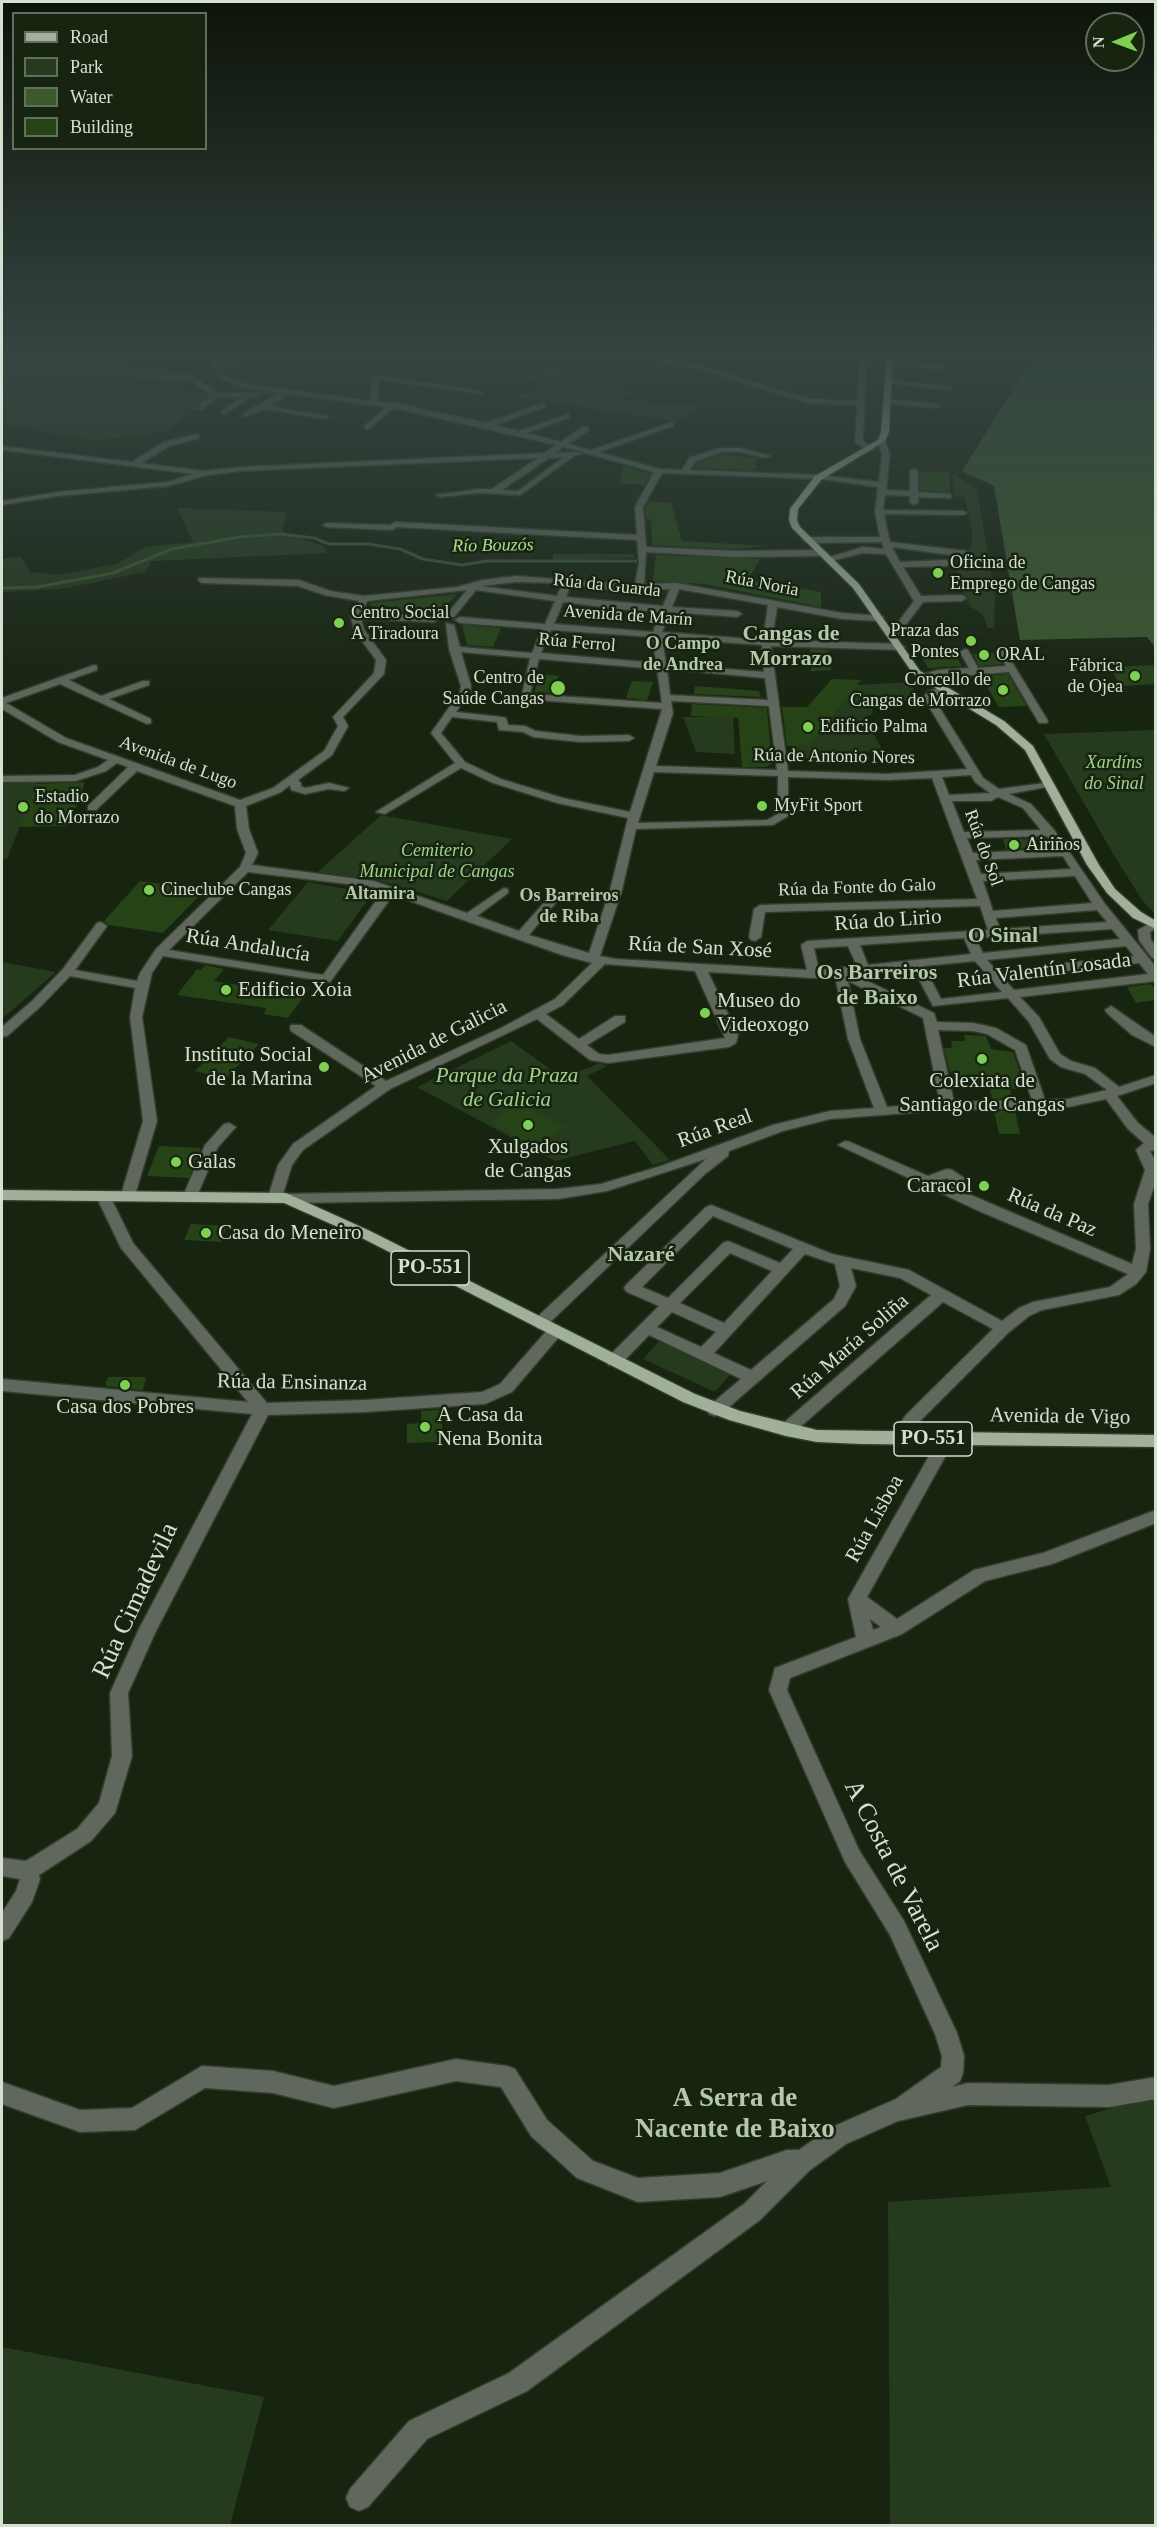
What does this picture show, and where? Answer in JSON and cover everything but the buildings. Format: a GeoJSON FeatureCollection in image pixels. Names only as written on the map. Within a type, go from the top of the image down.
{"type":"FeatureCollection","features":[{"type":"Feature","properties":{"kind":"main road"},"geometry":{"type":"LineString","coordinates":[[825,474],[819,477],[794,509],[793,520],[796,528],[856,586],[920,675],[1010,730],[1029,748],[1093,865],[1111,891],[1130,909],[1154,926]]}},
{"type":"Feature","properties":{"kind":"main road","name":"PO-551"},"geometry":{"type":"LineString","coordinates":[[2,1195],[281,1198],[363,1233],[539,1324],[715,1410]]}},
{"type":"Feature","properties":{"kind":"main road","name":"Avenida de Vigo"},"geometry":{"type":"LineString","coordinates":[[715,1410],[786,1430],[817,1436],[1155,1441]]}},
{"type":"Feature","properties":{"kind":"street"},"geometry":{"type":"LineString","coordinates":[[2,503],[58,494],[168,484],[204,474]]}},
{"type":"Feature","properties":{"kind":"street"},"geometry":{"type":"LineString","coordinates":[[495,491],[520,474]]}},
{"type":"Feature","properties":{"kind":"street"},"geometry":{"type":"LineString","coordinates":[[440,495],[495,491],[520,493],[546,474]]}},
{"type":"Feature","properties":{"kind":"street"},"geometry":{"type":"LineString","coordinates":[[639,587],[642,538],[639,507],[657,474]]}},
{"type":"Feature","properties":{"kind":"street"},"geometry":{"type":"LineString","coordinates":[[715,474],[819,477],[882,487],[913,495],[948,496]]}},
{"type":"Feature","properties":{"kind":"street"},"geometry":{"type":"LineString","coordinates":[[884,474],[879,512],[886,545],[918,600]]}},
{"type":"Feature","properties":{"kind":"street"},"geometry":{"type":"LineString","coordinates":[[914,474],[915,512]]}},
{"type":"Feature","properties":{"kind":"street"},"geometry":{"type":"LineString","coordinates":[[882,487],[913,484]]}},
{"type":"Feature","properties":{"kind":"street"},"geometry":{"type":"LineString","coordinates":[[879,512],[963,513]]}},
{"type":"Feature","properties":{"kind":"street"},"geometry":{"type":"LineString","coordinates":[[327,525],[392,528],[395,524],[642,538]]}},
{"type":"Feature","properties":{"kind":"street"},"geometry":{"type":"LineString","coordinates":[[807,540],[903,544],[918,549],[966,554]]}},
{"type":"Feature","properties":{"kind":"street"},"geometry":{"type":"LineString","coordinates":[[903,544],[915,564]]}},
{"type":"Feature","properties":{"kind":"street"},"geometry":{"type":"LineString","coordinates":[[642,549],[824,556],[886,545]]}},
{"type":"Feature","properties":{"kind":"street"},"geometry":{"type":"LineString","coordinates":[[896,565],[946,563]]}},
{"type":"Feature","properties":{"kind":"street","name":"Rúa Noria"},"geometry":{"type":"LineString","coordinates":[[202,580],[299,583],[328,593],[364,599],[456,590],[516,579],[568,580],[618,588],[676,586],[842,616],[879,618]]}},
{"type":"Feature","properties":{"kind":"street"},"geometry":{"type":"LineString","coordinates":[[568,580],[535,656],[524,697],[775,703]]}},
{"type":"Feature","properties":{"kind":"street"},"geometry":{"type":"LineString","coordinates":[[668,702],[660,666],[657,634],[676,586]]}},
{"type":"Feature","properties":{"kind":"street"},"geometry":{"type":"LineString","coordinates":[[475,587],[450,620],[454,649],[466,680],[465,692],[436,733],[461,764],[497,781],[633,821],[768,823],[781,818],[783,774],[766,643],[773,604]]}},
{"type":"Feature","properties":{"kind":"street","name":"Rúa da Guarda"},"geometry":{"type":"LineString","coordinates":[[475,587],[667,609],[737,614]]}},
{"type":"Feature","properties":{"kind":"street"},"geometry":{"type":"LineString","coordinates":[[918,600],[962,598]]}},
{"type":"Feature","properties":{"kind":"street"},"geometry":{"type":"LineString","coordinates":[[240,804],[277,790],[328,753],[344,726],[338,717],[379,674],[381,660],[359,630],[356,616],[364,599]]}},
{"type":"Feature","properties":{"kind":"street"},"geometry":{"type":"LineString","coordinates":[[893,636],[918,600]]}},
{"type":"Feature","properties":{"kind":"street"},"geometry":{"type":"LineString","coordinates":[[356,616],[450,620]]}},
{"type":"Feature","properties":{"kind":"street","name":"Avenida de Marín"},"geometry":{"type":"LineString","coordinates":[[450,620],[766,643],[900,647]]}},
{"type":"Feature","properties":{"kind":"street","name":"Rúa Ferrol"},"geometry":{"type":"LineString","coordinates":[[454,649],[770,675]]}},
{"type":"Feature","properties":{"kind":"street"},"geometry":{"type":"LineString","coordinates":[[1001,651],[1043,721]]}},
{"type":"Feature","properties":{"kind":"street"},"geometry":{"type":"LineString","coordinates":[[965,652],[975,671]]}},
{"type":"Feature","properties":{"kind":"street"},"geometry":{"type":"LineString","coordinates":[[2,700],[94,668]]}},
{"type":"Feature","properties":{"kind":"street"},"geometry":{"type":"LineString","coordinates":[[920,675],[1012,669]]}},
{"type":"Feature","properties":{"kind":"street"},"geometry":{"type":"LineString","coordinates":[[60,680],[147,721]]}},
{"type":"Feature","properties":{"kind":"street"},"geometry":{"type":"LineString","coordinates":[[101,699],[146,682]]}},
{"type":"Feature","properties":{"kind":"street"},"geometry":{"type":"LineString","coordinates":[[944,690],[932,693],[928,697],[976,776],[994,796],[1028,806],[1066,852],[1100,906],[1155,976]]}},
{"type":"Feature","properties":{"kind":"street","name":"Avenida de Galicia"},"geometry":{"type":"LineString","coordinates":[[281,1198],[285,1165],[298,1147],[385,1086],[506,1031],[559,1002],[597,960],[633,821],[668,702]]}},
{"type":"Feature","properties":{"kind":"street","name":"Avenida de Lugo"},"geometry":{"type":"LineString","coordinates":[[2,705],[62,740],[240,804],[243,829],[252,853],[245,868]]}},
{"type":"Feature","properties":{"kind":"street"},"geometry":{"type":"LineString","coordinates":[[449,714],[502,720],[503,728],[525,729],[533,734],[580,739],[629,738]]}},
{"type":"Feature","properties":{"kind":"street"},"geometry":{"type":"LineString","coordinates":[[2,779],[76,778],[102,769],[115,760]]}},
{"type":"Feature","properties":{"kind":"street"},"geometry":{"type":"LineString","coordinates":[[381,812],[461,764]]}},
{"type":"Feature","properties":{"kind":"street"},"geometry":{"type":"LineString","coordinates":[[92,808],[135,767]]}},
{"type":"Feature","properties":{"kind":"street","name":"Rúa de Antonio Nores"},"geometry":{"type":"LineString","coordinates":[[650,769],[937,779],[976,776]]}},
{"type":"Feature","properties":{"kind":"street","name":"Rúa do Sol"},"geometry":{"type":"LineString","coordinates":[[937,779],[943,798],[961,835],[995,933]]}},
{"type":"Feature","properties":{"kind":"street"},"geometry":{"type":"LineString","coordinates":[[292,781],[296,783],[295,788],[304,791],[329,786],[344,788]]}},
{"type":"Feature","properties":{"kind":"street"},"geometry":{"type":"LineString","coordinates":[[943,798],[994,796],[1048,784]]}},
{"type":"Feature","properties":{"kind":"street"},"geometry":{"type":"LineString","coordinates":[[961,835],[1051,833]]}},
{"type":"Feature","properties":{"kind":"street"},"geometry":{"type":"LineString","coordinates":[[969,857],[1066,852]]}},
{"type":"Feature","properties":{"kind":"street"},"geometry":{"type":"LineString","coordinates":[[128,1195],[150,1121],[136,1017],[146,973],[160,952],[245,868]]}},
{"type":"Feature","properties":{"kind":"street","name":"Rúa de San Xosé"},"geometry":{"type":"LineString","coordinates":[[245,868],[374,884],[597,960],[814,974],[1130,942]]}},
{"type":"Feature","properties":{"kind":"street"},"geometry":{"type":"LineString","coordinates":[[975,878],[1078,872]]}},
{"type":"Feature","properties":{"kind":"street","name":"Rúa Andalucía"},"geometry":{"type":"LineString","coordinates":[[160,952],[326,979],[391,889]]}},
{"type":"Feature","properties":{"kind":"street"},"geometry":{"type":"LineString","coordinates":[[470,916],[504,891]]}},
{"type":"Feature","properties":{"kind":"street"},"geometry":{"type":"LineString","coordinates":[[522,936],[554,898]]}},
{"type":"Feature","properties":{"kind":"street","name":"Rúa da Fonte do Galo"},"geometry":{"type":"LineString","coordinates":[[755,937],[760,909],[983,902]]}},
{"type":"Feature","properties":{"kind":"street"},"geometry":{"type":"LineString","coordinates":[[989,915],[1100,906]]}},
{"type":"Feature","properties":{"kind":"street","name":"Rúa do Lirio"},"geometry":{"type":"LineString","coordinates":[[814,974],[807,945],[1116,925]]}},
{"type":"Feature","properties":{"kind":"street"},"geometry":{"type":"LineString","coordinates":[[2,1033],[36,1004],[67,972],[101,926]]}},
{"type":"Feature","properties":{"kind":"street"},"geometry":{"type":"LineString","coordinates":[[1154,926],[1144,930],[1145,940],[1155,955]]}},
{"type":"Feature","properties":{"kind":"street"},"geometry":{"type":"LineString","coordinates":[[1014,932],[1062,989]]}},
{"type":"Feature","properties":{"kind":"street"},"geometry":{"type":"LineString","coordinates":[[898,1438],[912,1419],[1003,1328],[1024,1312],[1038,1306],[1114,1291],[1131,1280],[1138,1272],[1149,1249],[1141,1204],[1152,1170],[1143,1150],[1153,1145],[1133,1126],[1112,1093],[1090,1071],[1066,1064],[1054,1056],[1034,1020],[1019,999],[1012,996],[980,958],[968,935]]}},
{"type":"Feature","properties":{"kind":"street"},"geometry":{"type":"LineString","coordinates":[[853,943],[864,969]]}},
{"type":"Feature","properties":{"kind":"street"},"geometry":{"type":"LineString","coordinates":[[1046,969],[1143,959]]}},
{"type":"Feature","properties":{"kind":"street"},"geometry":{"type":"LineString","coordinates":[[917,964],[937,1003],[930,1021],[948,1106]]}},
{"type":"Feature","properties":{"kind":"street"},"geometry":{"type":"LineString","coordinates":[[537,1013],[595,1057],[618,1059],[716,1046],[730,1040],[732,1035],[700,968]]}},
{"type":"Feature","properties":{"kind":"street"},"geometry":{"type":"LineString","coordinates":[[67,972],[142,986]]}},
{"type":"Feature","properties":{"kind":"street"},"geometry":{"type":"LineString","coordinates":[[840,972],[930,1021],[991,1031],[1021,1048],[1040,1105]]}},
{"type":"Feature","properties":{"kind":"street"},"geometry":{"type":"LineString","coordinates":[[840,972],[854,1039],[882,1111]]}},
{"type":"Feature","properties":{"kind":"street","name":"Rúa Valentín Losada"},"geometry":{"type":"LineString","coordinates":[[937,1003],[1012,996],[1155,976]]}},
{"type":"Feature","properties":{"kind":"street"},"geometry":{"type":"LineString","coordinates":[[1111,1010],[1137,1032],[1154,1039]]}},
{"type":"Feature","properties":{"kind":"street"},"geometry":{"type":"LineString","coordinates":[[579,1044],[620,1019]]}},
{"type":"Feature","properties":{"kind":"street"},"geometry":{"type":"LineString","coordinates":[[296,1028],[385,1086]]}},
{"type":"Feature","properties":{"kind":"street","name":"Rúa Real"},"geometry":{"type":"LineString","coordinates":[[281,1198],[558,1194],[602,1188],[666,1169],[810,1119],[948,1106],[1040,1105],[1112,1093],[1155,1079]]}},
{"type":"Feature","properties":{"kind":"street"},"geometry":{"type":"LineString","coordinates":[[190,1196],[212,1145],[229,1126]]}},
{"type":"Feature","properties":{"kind":"street"},"geometry":{"type":"LineString","coordinates":[[539,1324],[700,1171],[733,1145]]}},
{"type":"Feature","properties":{"kind":"street","name":"Rúa da Paz"},"geometry":{"type":"LineString","coordinates":[[845,1145],[1138,1272]]}},
{"type":"Feature","properties":{"kind":"street"},"geometry":{"type":"LineString","coordinates":[[103,1196],[126,1245],[263,1408]]}},
{"type":"Feature","properties":{"kind":"street"},"geometry":{"type":"LineString","coordinates":[[726,1330],[632,1288],[711,1210],[802,1248],[842,1261],[893,1270],[1003,1328]]}},
{"type":"Feature","properties":{"kind":"street"},"geometry":{"type":"LineString","coordinates":[[614,1361],[748,1226]]}},
{"type":"Feature","properties":{"kind":"street"},"geometry":{"type":"LineString","coordinates":[[728,1246],[782,1270]]}},
{"type":"Feature","properties":{"kind":"street"},"geometry":{"type":"LineString","coordinates":[[704,1354],[802,1248]]}},
{"type":"Feature","properties":{"kind":"street"},"geometry":{"type":"LineString","coordinates":[[715,1410],[840,1302],[848,1286],[842,1261]]}},
{"type":"Feature","properties":{"kind":"street","name":"Rúa María Soliña"},"geometry":{"type":"LineString","coordinates":[[786,1430],[941,1295]]}},
{"type":"Feature","properties":{"kind":"street"},"geometry":{"type":"LineString","coordinates":[[647,1328],[752,1377]]}},
{"type":"Feature","properties":{"kind":"street","name":"Rúa da Ensinanza"},"geometry":{"type":"LineString","coordinates":[[2,1385],[263,1408],[365,1406],[485,1398],[506,1388],[555,1332]]}},
{"type":"Feature","properties":{"kind":"street","name":"Rúa Cimadevila"},"geometry":{"type":"LineString","coordinates":[[28,1871],[84,1835],[108,1807],[122,1756],[119,1693],[147,1631],[263,1408]]}},
{"type":"Feature","properties":{"kind":"street","name":"Rúa Lisboa"},"geometry":{"type":"LineString","coordinates":[[859,1594],[947,1439]]}},
{"type":"Feature","properties":{"kind":"street"},"geometry":{"type":"LineString","coordinates":[[859,1594],[866,1642],[896,1629],[980,1575],[1047,1559],[1155,1515]]}},
{"type":"Feature","properties":{"kind":"street"},"geometry":{"type":"LineString","coordinates":[[859,1594],[896,1629]]}},
{"type":"Feature","properties":{"kind":"street","name":"A Costa de Varela"},"geometry":{"type":"LineString","coordinates":[[866,1642],[782,1673],[778,1690],[852,1856],[897,1928],[946,2032],[953,2056],[952,2073],[897,2110]]}},
{"type":"Feature","properties":{"kind":"street"},"geometry":{"type":"LineString","coordinates":[[2,1867],[28,1871],[30,1879],[25,1895],[2,1931]]}},
{"type":"Feature","properties":{"kind":"street"},"geometry":{"type":"LineString","coordinates":[[2,2093],[80,2121],[135,2119],[202,2077],[273,2082],[334,2097],[456,2070],[507,2077],[539,2128],[585,2170],[638,2190],[720,2185],[787,2162],[802,2162]]}},
{"type":"Feature","properties":{"kind":"street"},"geometry":{"type":"LineString","coordinates":[[359,2498],[418,2430],[518,2382],[752,2212],[802,2162],[838,2136],[897,2110],[968,2094],[1108,2096],[1155,2088]]}},
{"type":"Feature","properties":{"kind":"green space"},"geometry":{"type":"Polygon","coordinates":[[[953,474],[977,489],[995,597],[994,628],[988,628],[983,615],[970,606],[956,577],[959,566],[970,561],[969,553],[973,537],[965,498],[954,496],[953,474]]]}},
{"type":"Feature","properties":{"kind":"green space"},"geometry":{"type":"Polygon","coordinates":[[[177,508],[287,512],[282,531],[323,546],[327,553],[152,561],[145,572],[61,589],[2,592],[2,559],[21,556],[30,572],[58,575],[117,564],[145,547],[193,542],[177,508]]]}},
{"type":"Feature","properties":{"kind":"green space"},"geometry":{"type":"Polygon","coordinates":[[[553,554],[635,554],[635,558],[553,560],[553,554]]]}},
{"type":"Feature","properties":{"kind":"green space"},"geometry":{"type":"Polygon","coordinates":[[[909,682],[920,700],[871,703],[873,714],[864,717],[883,751],[844,752],[847,760],[798,758],[795,746],[810,746],[857,685],[909,682]]]}},
{"type":"Feature","properties":{"kind":"green space"},"geometry":{"type":"Polygon","coordinates":[[[683,717],[733,717],[735,754],[696,752],[683,717]]]}},
{"type":"Feature","properties":{"kind":"green space","name":"Xardíns do Sinal"},"geometry":{"type":"Polygon","coordinates":[[[1155,730],[1155,914],[1142,900],[1115,857],[1044,734],[1155,730]]]}},
{"type":"Feature","properties":{"kind":"green space"},"geometry":{"type":"Polygon","coordinates":[[[2,783],[37,783],[7,859],[2,859],[2,783]]]}},
{"type":"Feature","properties":{"kind":"green space","name":"Cemiterio Municipal de Cangas"},"geometry":{"type":"Polygon","coordinates":[[[381,815],[512,839],[447,901],[377,880],[318,872],[381,815]]]}},
{"type":"Feature","properties":{"kind":"green space"},"geometry":{"type":"Polygon","coordinates":[[[308,882],[372,894],[338,941],[268,930],[308,882]]]}},
{"type":"Feature","properties":{"kind":"green space"},"geometry":{"type":"Polygon","coordinates":[[[2,962],[56,972],[2,1019],[2,962]]]}},
{"type":"Feature","properties":{"kind":"green space","name":"Parque da Praza de Galicia"},"geometry":{"type":"Polygon","coordinates":[[[511,1041],[563,1078],[600,1063],[607,1066],[587,1076],[670,1160],[653,1165],[635,1141],[555,1161],[417,1087],[511,1041]]]}},
{"type":"Feature","properties":{"kind":"green space"},"geometry":{"type":"Polygon","coordinates":[[[659,1341],[730,1375],[715,1392],[643,1359],[659,1341]]]}},
{"type":"Feature","properties":{"kind":"green space"},"geometry":{"type":"Polygon","coordinates":[[[1155,2096],[1155,2525],[890,2525],[888,2202],[1111,2187],[1085,2116],[1155,2096]]]}},
{"type":"Feature","properties":{"kind":"green space"},"geometry":{"type":"Polygon","coordinates":[[[2,2347],[264,2397],[230,2525],[2,2525],[2,2347]]]}},
{"type":"Feature","properties":{"kind":"water"},"geometry":{"type":"Polygon","coordinates":[[[968,474],[1155,474],[1155,647],[1147,637],[1020,640],[994,486],[968,474]]]}},
{"type":"Feature","properties":{"kind":"waterway","name":"Río Bouzós"},"geometry":{"type":"LineString","coordinates":[[2,588],[37,587],[113,573],[172,549],[240,537],[280,534],[314,538],[329,544],[368,544],[400,549],[423,559],[462,565],[487,561],[636,561]]}},
{"type":"Feature","properties":{"kind":"place","name":"Oficina de Emprego de Cangas"},"geometry":{"type":"Point","coordinates":[938,573]}},
{"type":"Feature","properties":{"kind":"place","name":"Centro Social A Tiradoura"},"geometry":{"type":"Point","coordinates":[339,623]}},
{"type":"Feature","properties":{"kind":"place","name":"Praza das Pontes"},"geometry":{"type":"Point","coordinates":[971,641]}},
{"type":"Feature","properties":{"kind":"place","name":"ORAL"},"geometry":{"type":"Point","coordinates":[984,655]}},
{"type":"Feature","properties":{"kind":"place","name":"Fábrica de Ojea"},"geometry":{"type":"Point","coordinates":[1135,676]}},
{"type":"Feature","properties":{"kind":"place","name":"Centro de Saúde Cangas"},"geometry":{"type":"Point","coordinates":[558,688]}},
{"type":"Feature","properties":{"kind":"place","name":"Concello de Cangas de Morrazo"},"geometry":{"type":"Point","coordinates":[1003,690]}},
{"type":"Feature","properties":{"kind":"place","name":"Edificio Palma"},"geometry":{"type":"Point","coordinates":[808,727]}},
{"type":"Feature","properties":{"kind":"place","name":"MyFit Sport"},"geometry":{"type":"Point","coordinates":[762,806]}},
{"type":"Feature","properties":{"kind":"place","name":"Estadio do Morrazo"},"geometry":{"type":"Point","coordinates":[23,807]}},
{"type":"Feature","properties":{"kind":"place","name":"Airiños"},"geometry":{"type":"Point","coordinates":[1014,845]}},
{"type":"Feature","properties":{"kind":"place","name":"Cineclube Cangas"},"geometry":{"type":"Point","coordinates":[149,890]}},
{"type":"Feature","properties":{"kind":"place","name":"Edificio Xoia"},"geometry":{"type":"Point","coordinates":[226,990]}},
{"type":"Feature","properties":{"kind":"place","name":"Museo do Videoxogo"},"geometry":{"type":"Point","coordinates":[705,1013]}},
{"type":"Feature","properties":{"kind":"place","name":"Colexiata de Santiago de Cangas"},"geometry":{"type":"Point","coordinates":[982,1059]}},
{"type":"Feature","properties":{"kind":"place","name":"Instituto Social de la Marina"},"geometry":{"type":"Point","coordinates":[324,1067]}},
{"type":"Feature","properties":{"kind":"place","name":"Xulgados de Cangas"},"geometry":{"type":"Point","coordinates":[528,1125]}},
{"type":"Feature","properties":{"kind":"place","name":"Galas"},"geometry":{"type":"Point","coordinates":[176,1162]}},
{"type":"Feature","properties":{"kind":"place","name":"Caracol"},"geometry":{"type":"Point","coordinates":[984,1186]}},
{"type":"Feature","properties":{"kind":"place","name":"Casa do Meneiro"},"geometry":{"type":"Point","coordinates":[206,1233]}},
{"type":"Feature","properties":{"kind":"place","name":"Casa dos Pobres"},"geometry":{"type":"Point","coordinates":[125,1385]}},
{"type":"Feature","properties":{"kind":"place","name":"A Casa da Nena Bonita"},"geometry":{"type":"Point","coordinates":[425,1427]}},
{"type":"Feature","properties":{"kind":"district","name":"Cangas de Morrazo"},"geometry":{"type":"Point","coordinates":[791,646]}},
{"type":"Feature","properties":{"kind":"district","name":"O Campo de Andrea"},"geometry":{"type":"Point","coordinates":[683,654]}},
{"type":"Feature","properties":{"kind":"district","name":"Altamira"},"geometry":{"type":"Point","coordinates":[380,894]}},
{"type":"Feature","properties":{"kind":"district","name":"Os Barreiros de Riba"},"geometry":{"type":"Point","coordinates":[569,906]}},
{"type":"Feature","properties":{"kind":"district","name":"O Sinal"},"geometry":{"type":"Point","coordinates":[1003,936]}},
{"type":"Feature","properties":{"kind":"district","name":"Os Barreiros de Baixo"},"geometry":{"type":"Point","coordinates":[877,986]}},
{"type":"Feature","properties":{"kind":"district","name":"Nazaré"},"geometry":{"type":"Point","coordinates":[641,1255]}},
{"type":"Feature","properties":{"kind":"district","name":"A Serra de Nacente de Baixo"},"geometry":{"type":"Point","coordinates":[735,2114]}}]}
